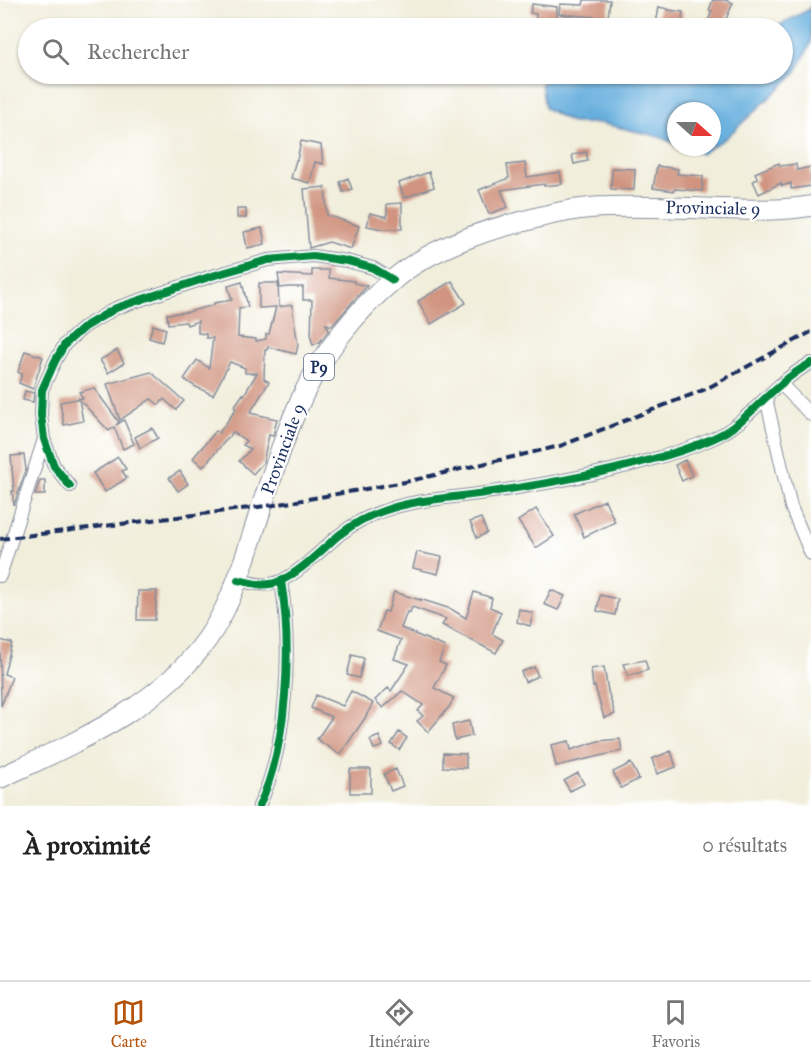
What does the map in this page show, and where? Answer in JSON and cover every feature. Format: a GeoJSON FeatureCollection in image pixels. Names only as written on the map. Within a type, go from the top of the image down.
{"type":"FeatureCollection","features":[{"type":"Feature","properties":{"kind":"main road","name":"Provinciale 9"},"geometry":{"type":"LineString","coordinates":[[0,778],[105,726],[145,700],[171,680],[209,637],[238,580],[278,456],[304,392],[348,325],[393,280],[426,258],[468,238],[575,209],[605,207],[749,210],[811,206]]}},
{"type":"Feature","properties":{"kind":"street"},"geometry":{"type":"LineString","coordinates":[[70,486],[54,466],[44,439],[41,415],[42,390],[65,344],[84,327],[116,308],[268,260],[313,256],[347,261],[373,268],[393,280]]}},
{"type":"Feature","properties":{"kind":"street"},"geometry":{"type":"LineString","coordinates":[[238,580],[269,585],[281,581],[341,534],[381,511],[408,503],[583,477],[670,454],[714,438],[751,412],[797,371],[811,363]]}},
{"type":"Feature","properties":{"kind":"street"},"geometry":{"type":"LineString","coordinates":[[781,384],[811,415]]}},
{"type":"Feature","properties":{"kind":"street"},"geometry":{"type":"LineString","coordinates":[[766,398],[791,507],[811,554]]}},
{"type":"Feature","properties":{"kind":"street"},"geometry":{"type":"LineString","coordinates":[[0,576],[44,439]]}},
{"type":"Feature","properties":{"kind":"street"},"geometry":{"type":"LineString","coordinates":[[259,806],[275,762],[281,729],[286,663],[285,606],[281,581]]}},
{"type":"Feature","properties":{"kind":"water"},"geometry":{"type":"Polygon","coordinates":[[[811,6],[811,43],[793,76],[793,18],[811,6]]]}},
{"type":"Feature","properties":{"kind":"water"},"geometry":{"type":"Polygon","coordinates":[[[541,84],[784,84],[721,141],[721,102],[667,102],[667,140],[600,123],[572,123],[545,108],[541,84]]]}},
{"type":"Feature","properties":{"kind":"building"},"geometry":{"type":"Polygon","coordinates":[[[584,0],[610,0],[608,18],[559,14],[560,4],[583,5],[584,0]]]}},
{"type":"Feature","properties":{"kind":"building"},"geometry":{"type":"Polygon","coordinates":[[[713,0],[733,3],[726,18],[709,18],[712,11],[709,10],[713,0]]]}},
{"type":"Feature","properties":{"kind":"building"},"geometry":{"type":"Polygon","coordinates":[[[532,4],[557,7],[557,18],[536,18],[536,14],[530,13],[532,4]]]}},
{"type":"Feature","properties":{"kind":"building"},"geometry":{"type":"Polygon","coordinates":[[[659,7],[683,12],[682,18],[657,18],[659,7]]]}},
{"type":"Feature","properties":{"kind":"building"},"geometry":{"type":"Polygon","coordinates":[[[301,141],[321,145],[323,164],[315,162],[310,183],[291,178],[301,141]]]}},
{"type":"Feature","properties":{"kind":"building"},"geometry":{"type":"Polygon","coordinates":[[[586,152],[588,161],[574,164],[572,155],[586,152]]]}},
{"type":"Feature","properties":{"kind":"building"},"geometry":{"type":"Polygon","coordinates":[[[525,163],[527,177],[560,172],[562,184],[501,190],[508,207],[489,214],[479,190],[509,178],[507,165],[525,163]]]}},
{"type":"Feature","properties":{"kind":"building"},"geometry":{"type":"Polygon","coordinates":[[[779,163],[780,166],[796,164],[797,170],[811,167],[811,186],[791,189],[791,183],[782,186],[781,183],[759,194],[753,181],[758,179],[755,173],[779,163]]]}},
{"type":"Feature","properties":{"kind":"building"},"geometry":{"type":"Polygon","coordinates":[[[657,166],[678,169],[677,174],[703,176],[702,191],[653,188],[657,166]]]}},
{"type":"Feature","properties":{"kind":"building"},"geometry":{"type":"Polygon","coordinates":[[[612,168],[635,169],[634,190],[611,189],[612,168]]]}},
{"type":"Feature","properties":{"kind":"building"},"geometry":{"type":"Polygon","coordinates":[[[429,172],[434,187],[404,198],[399,183],[429,172]]]}},
{"type":"Feature","properties":{"kind":"building"},"geometry":{"type":"Polygon","coordinates":[[[348,178],[352,189],[343,192],[340,182],[348,178]]]}},
{"type":"Feature","properties":{"kind":"building"},"geometry":{"type":"Polygon","coordinates":[[[325,187],[327,215],[359,226],[351,249],[329,242],[309,248],[304,189],[325,187]]]}},
{"type":"Feature","properties":{"kind":"building"},"geometry":{"type":"Polygon","coordinates":[[[402,203],[402,229],[367,226],[370,213],[387,217],[387,204],[402,203]]]}},
{"type":"Feature","properties":{"kind":"building"},"geometry":{"type":"Polygon","coordinates":[[[237,209],[246,209],[246,218],[237,218],[237,209]]]}},
{"type":"Feature","properties":{"kind":"building"},"geometry":{"type":"Polygon","coordinates":[[[262,228],[265,244],[247,248],[244,232],[262,228]]]}},
{"type":"Feature","properties":{"kind":"building"},"geometry":{"type":"Polygon","coordinates":[[[312,270],[329,270],[329,278],[354,281],[354,283],[367,286],[332,326],[326,324],[329,330],[320,342],[313,345],[311,338],[312,300],[303,300],[303,287],[280,288],[278,274],[312,276],[312,270]]]}},
{"type":"Feature","properties":{"kind":"building"},"geometry":{"type":"Polygon","coordinates":[[[452,281],[466,303],[431,324],[418,301],[452,281]]]}},
{"type":"Feature","properties":{"kind":"building"},"geometry":{"type":"Polygon","coordinates":[[[242,282],[248,307],[239,308],[238,337],[256,339],[256,341],[266,339],[276,307],[259,308],[259,283],[278,283],[279,307],[292,305],[298,345],[296,354],[268,347],[265,350],[264,379],[269,382],[250,413],[277,419],[273,436],[269,435],[263,463],[253,474],[239,461],[251,449],[243,445],[246,441],[233,432],[203,467],[193,458],[216,431],[219,433],[257,373],[245,373],[245,368],[230,362],[213,395],[196,387],[184,379],[197,360],[209,368],[213,338],[206,338],[206,334],[198,333],[198,321],[187,325],[186,322],[168,324],[167,314],[188,312],[214,305],[214,303],[232,300],[228,286],[242,282]]]}},
{"type":"Feature","properties":{"kind":"building"},"geometry":{"type":"Polygon","coordinates":[[[153,325],[166,329],[162,342],[149,338],[153,325]]]}},
{"type":"Feature","properties":{"kind":"building"},"geometry":{"type":"Polygon","coordinates":[[[117,350],[124,363],[108,373],[100,360],[117,350]]]}},
{"type":"Feature","properties":{"kind":"building"},"geometry":{"type":"Polygon","coordinates":[[[25,351],[43,357],[33,389],[19,383],[22,374],[18,372],[25,351]]]}},
{"type":"Feature","properties":{"kind":"building"},"geometry":{"type":"Polygon","coordinates":[[[151,372],[184,401],[176,410],[164,399],[159,405],[151,399],[120,420],[107,384],[151,372]]]}},
{"type":"Feature","properties":{"kind":"building"},"geometry":{"type":"Polygon","coordinates":[[[94,388],[119,422],[116,425],[124,420],[134,444],[123,449],[114,427],[109,431],[79,399],[83,421],[64,425],[60,402],[83,398],[79,392],[94,388]]]}},
{"type":"Feature","properties":{"kind":"building"},"geometry":{"type":"Polygon","coordinates":[[[25,391],[34,393],[33,402],[23,400],[25,391]]]}},
{"type":"Feature","properties":{"kind":"building"},"geometry":{"type":"Polygon","coordinates":[[[152,428],[158,438],[140,448],[135,437],[152,428]]]}},
{"type":"Feature","properties":{"kind":"building"},"geometry":{"type":"Polygon","coordinates":[[[24,455],[26,470],[14,505],[11,456],[24,455]]]}},
{"type":"Feature","properties":{"kind":"building"},"geometry":{"type":"Polygon","coordinates":[[[118,457],[126,469],[122,471],[127,478],[105,492],[93,473],[118,457]]]}},
{"type":"Feature","properties":{"kind":"building"},"geometry":{"type":"Polygon","coordinates":[[[685,460],[692,476],[682,481],[675,465],[685,460]]]}},
{"type":"Feature","properties":{"kind":"building"},"geometry":{"type":"Polygon","coordinates":[[[180,471],[188,484],[178,491],[169,478],[180,471]]]}},
{"type":"Feature","properties":{"kind":"building"},"geometry":{"type":"Polygon","coordinates":[[[40,480],[45,480],[45,495],[35,495],[40,480]]]}},
{"type":"Feature","properties":{"kind":"building"},"geometry":{"type":"Polygon","coordinates":[[[605,500],[615,522],[584,537],[574,514],[605,500]]]}},
{"type":"Feature","properties":{"kind":"building"},"geometry":{"type":"Polygon","coordinates":[[[536,509],[554,536],[536,548],[518,521],[536,509]]]}},
{"type":"Feature","properties":{"kind":"building"},"geometry":{"type":"Polygon","coordinates":[[[481,518],[487,533],[477,538],[470,522],[481,518]]]}},
{"type":"Feature","properties":{"kind":"building"},"geometry":{"type":"Polygon","coordinates":[[[417,552],[442,557],[438,574],[413,568],[417,552]]]}},
{"type":"Feature","properties":{"kind":"building"},"geometry":{"type":"Polygon","coordinates":[[[551,590],[565,596],[558,610],[544,604],[551,590]]]}},
{"type":"Feature","properties":{"kind":"building"},"geometry":{"type":"Polygon","coordinates":[[[138,591],[157,591],[155,620],[137,620],[138,591]]]}},
{"type":"Feature","properties":{"kind":"building"},"geometry":{"type":"Polygon","coordinates":[[[394,592],[451,609],[466,618],[474,592],[492,598],[490,607],[501,612],[492,634],[503,640],[496,653],[442,625],[446,619],[412,607],[410,613],[407,612],[401,628],[445,647],[439,662],[446,665],[434,688],[454,698],[428,732],[417,721],[423,716],[418,711],[423,705],[402,691],[383,708],[375,700],[388,688],[391,691],[409,664],[394,659],[401,640],[377,631],[384,611],[388,612],[394,592]]]}},
{"type":"Feature","properties":{"kind":"building"},"geometry":{"type":"Polygon","coordinates":[[[600,595],[618,599],[615,615],[597,611],[600,595]]]}},
{"type":"Feature","properties":{"kind":"building"},"geometry":{"type":"Polygon","coordinates":[[[519,609],[533,613],[530,626],[517,622],[519,609]]]}},
{"type":"Feature","properties":{"kind":"building"},"geometry":{"type":"Polygon","coordinates":[[[0,640],[12,643],[4,674],[12,677],[1,706],[0,640]]]}},
{"type":"Feature","properties":{"kind":"building"},"geometry":{"type":"Polygon","coordinates":[[[352,655],[364,658],[359,678],[347,675],[352,655]]]}},
{"type":"Feature","properties":{"kind":"building"},"geometry":{"type":"Polygon","coordinates":[[[645,660],[648,670],[628,676],[623,664],[645,660]]]}},
{"type":"Feature","properties":{"kind":"building"},"geometry":{"type":"Polygon","coordinates":[[[534,667],[538,676],[525,682],[521,672],[534,667]]]}},
{"type":"Feature","properties":{"kind":"building"},"geometry":{"type":"Polygon","coordinates":[[[604,667],[615,714],[604,718],[595,686],[593,687],[591,669],[604,667]]]}},
{"type":"Feature","properties":{"kind":"building"},"geometry":{"type":"Polygon","coordinates":[[[351,691],[373,703],[340,755],[317,739],[332,717],[311,708],[316,695],[343,706],[351,691]]]}},
{"type":"Feature","properties":{"kind":"building"},"geometry":{"type":"Polygon","coordinates":[[[469,721],[472,736],[455,740],[452,725],[469,721]]]}},
{"type":"Feature","properties":{"kind":"building"},"geometry":{"type":"Polygon","coordinates":[[[399,732],[407,738],[399,750],[391,744],[399,732]]]}},
{"type":"Feature","properties":{"kind":"building"},"geometry":{"type":"Polygon","coordinates":[[[379,736],[383,746],[374,749],[370,740],[379,736]]]}},
{"type":"Feature","properties":{"kind":"building"},"geometry":{"type":"Polygon","coordinates":[[[620,739],[622,751],[556,766],[551,745],[569,741],[571,750],[598,741],[620,739]]]}},
{"type":"Feature","properties":{"kind":"building"},"geometry":{"type":"Polygon","coordinates":[[[671,751],[676,767],[657,774],[652,759],[671,751]]]}},
{"type":"Feature","properties":{"kind":"building"},"geometry":{"type":"Polygon","coordinates":[[[443,753],[466,754],[466,768],[443,767],[443,753]]]}},
{"type":"Feature","properties":{"kind":"building"},"geometry":{"type":"Polygon","coordinates":[[[631,763],[639,779],[621,788],[613,772],[631,763]]]}},
{"type":"Feature","properties":{"kind":"building"},"geometry":{"type":"Polygon","coordinates":[[[350,769],[371,769],[371,793],[350,793],[350,769]]]}},
{"type":"Feature","properties":{"kind":"building"},"geometry":{"type":"Polygon","coordinates":[[[396,769],[403,786],[391,791],[384,774],[396,769]]]}},
{"type":"Feature","properties":{"kind":"building"},"geometry":{"type":"Polygon","coordinates":[[[578,773],[584,784],[570,791],[564,781],[578,773]]]}},
{"type":"Feature","properties":{"kind":"railway"},"geometry":{"type":"LineString","coordinates":[[0,539],[274,505],[405,482],[560,446],[706,389],[811,332]]}},
{"type":"Feature","properties":{"kind":"cycle path"},"geometry":{"type":"LineString","coordinates":[[70,486],[54,466],[44,439],[41,415],[42,390],[65,344],[84,327],[116,308],[268,260],[313,256],[347,261],[373,268],[393,280]]}},
{"type":"Feature","properties":{"kind":"cycle path"},"geometry":{"type":"LineString","coordinates":[[238,580],[254,584],[278,582],[297,571],[354,524],[371,515],[395,507],[586,476],[655,459],[697,445],[733,427],[784,381],[811,363]]}},
{"type":"Feature","properties":{"kind":"cycle path"},"geometry":{"type":"LineString","coordinates":[[259,806],[269,782],[276,754],[285,695],[286,635],[281,581]]}}]}
